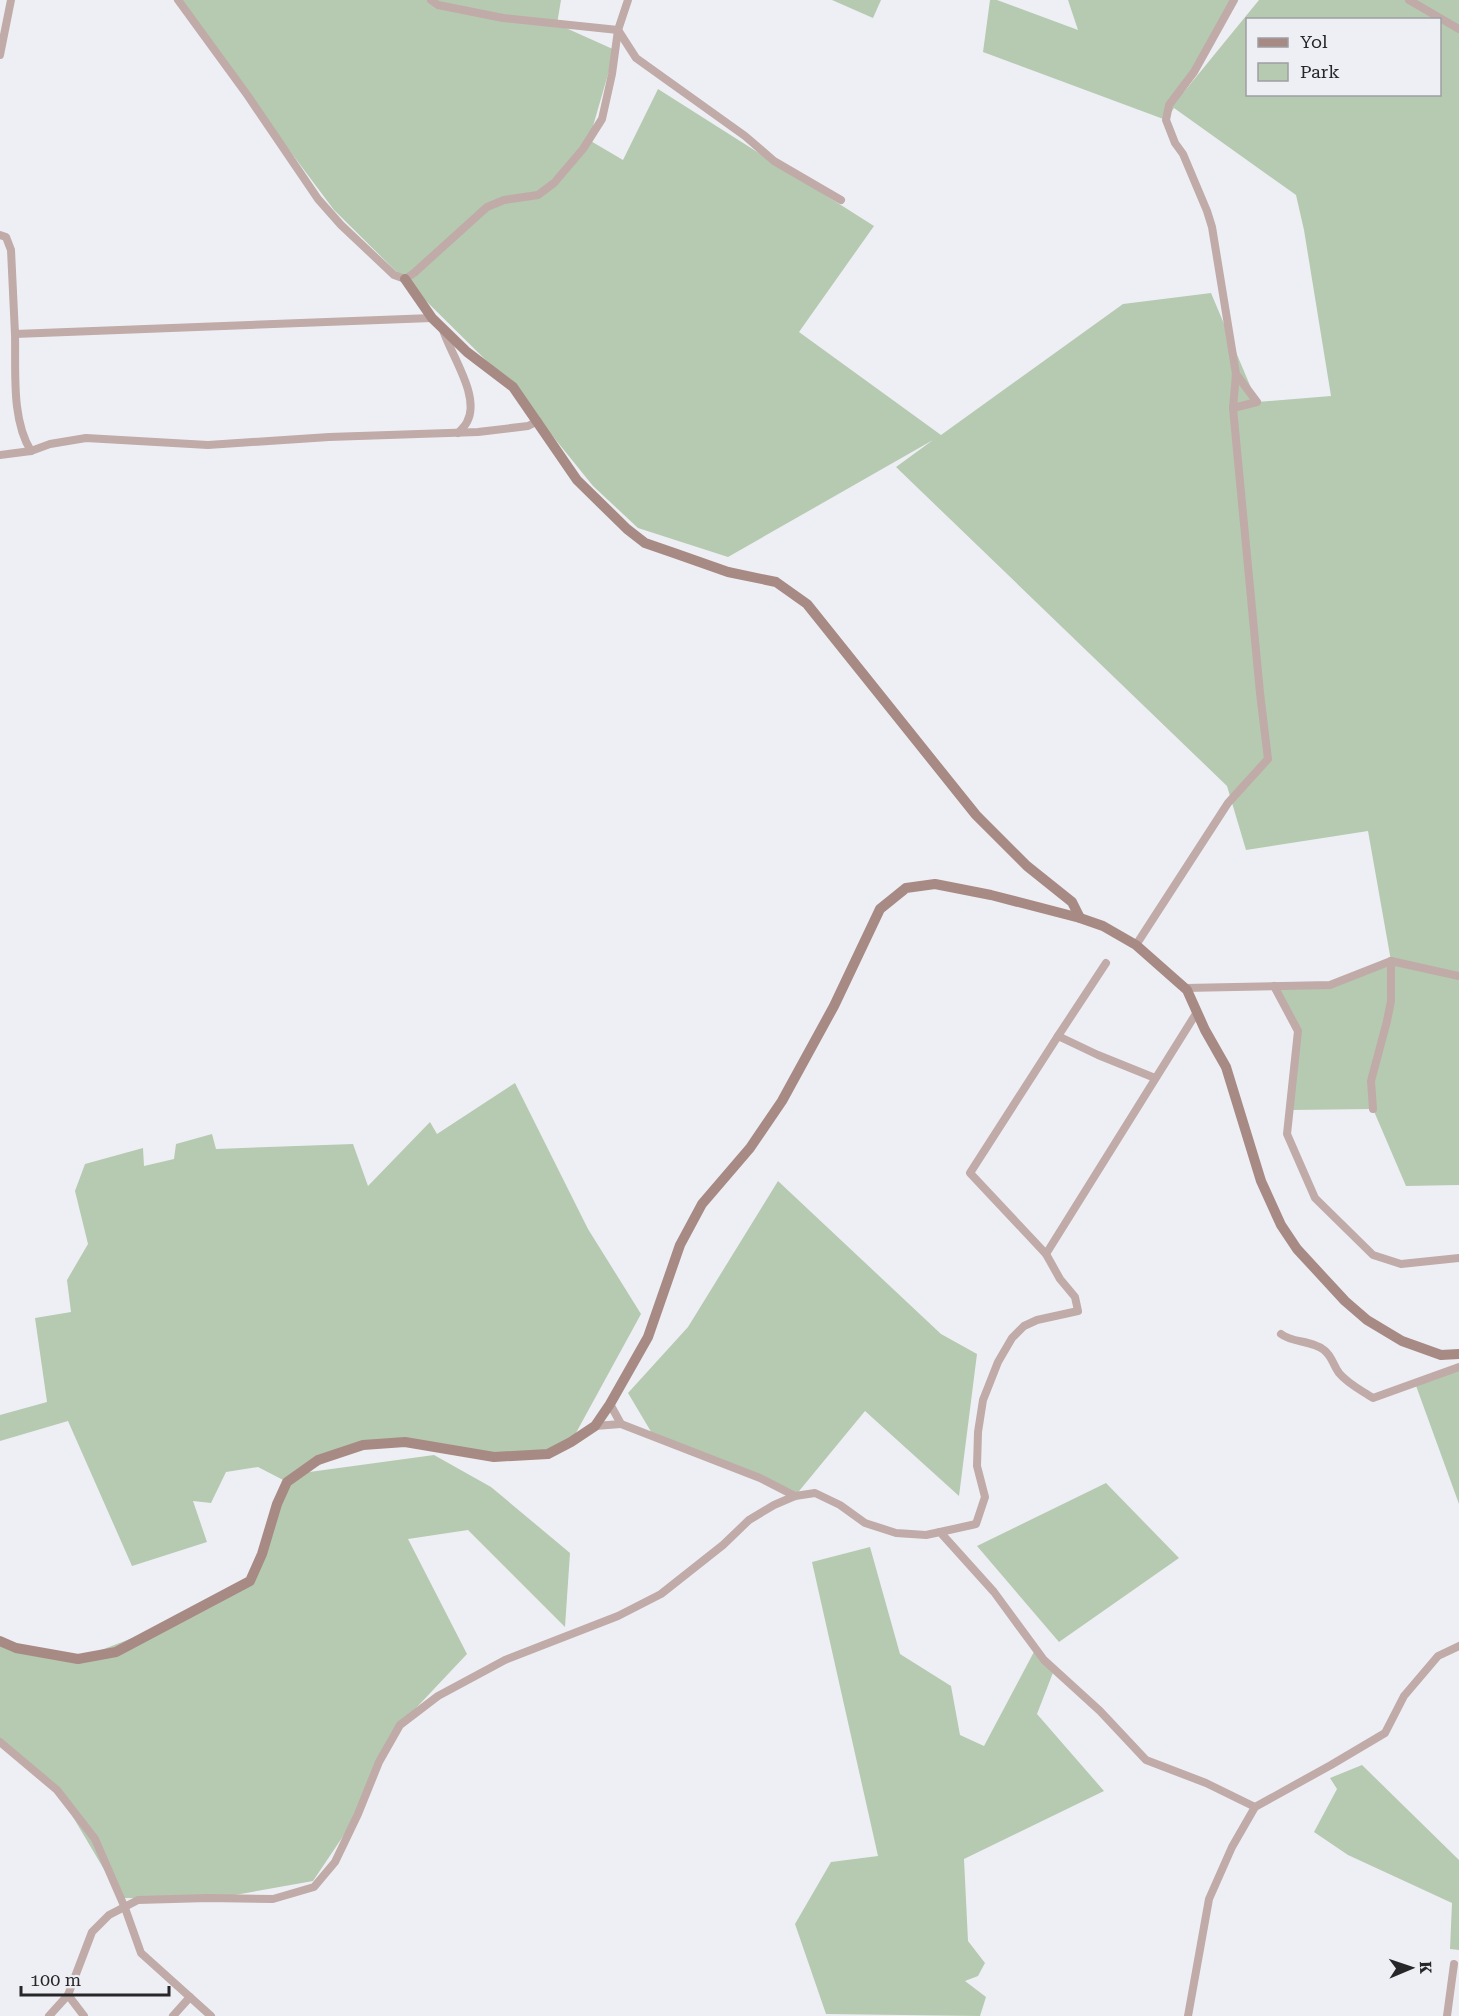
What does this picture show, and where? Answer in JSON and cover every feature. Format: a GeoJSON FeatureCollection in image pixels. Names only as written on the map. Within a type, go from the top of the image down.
{"type":"FeatureCollection","features":[{"type":"Feature","properties":{"kind":"street"},"geometry":{"type":"LineString","coordinates":[[0,55],[11,0]]}},
{"type":"Feature","properties":{"kind":"street"},"geometry":{"type":"LineString","coordinates":[[178,0],[229,68],[318,199],[341,225],[394,275],[405,279],[432,318],[443,329],[467,352],[513,387],[577,480],[627,529],[645,543],[728,572],[776,582],[807,604],[976,815],[1027,866],[1072,902],[1080,918]]}},
{"type":"Feature","properties":{"kind":"street"},"geometry":{"type":"LineString","coordinates":[[431,0],[438,5],[503,18],[618,30]]}},
{"type":"Feature","properties":{"kind":"street"},"geometry":{"type":"LineString","coordinates":[[405,279],[487,207],[504,200],[538,195],[554,183],[583,149],[602,119],[612,74],[618,30],[628,0]]}},
{"type":"Feature","properties":{"kind":"street"},"geometry":{"type":"LineString","coordinates":[[1136,945],[1228,803],[1268,759],[1258,681],[1233,408],[1236,374],[1212,227],[1183,154],[1175,143],[1166,120],[1169,105],[1194,72],[1234,0]]}},
{"type":"Feature","properties":{"kind":"street"},"geometry":{"type":"LineString","coordinates":[[1409,0],[1440,18]]}},
{"type":"Feature","properties":{"kind":"street"},"geometry":{"type":"LineString","coordinates":[[1441,19],[1459,29]]}},
{"type":"Feature","properties":{"kind":"street"},"geometry":{"type":"LineString","coordinates":[[0,30],[6,21]]}},
{"type":"Feature","properties":{"kind":"street"},"geometry":{"type":"LineString","coordinates":[[618,30],[636,58],[745,136],[774,161],[841,200]]}},
{"type":"Feature","properties":{"kind":"street"},"geometry":{"type":"LineString","coordinates":[[0,235],[6,237],[11,250],[19,410],[23,438],[31,451]]}},
{"type":"Feature","properties":{"kind":"street"},"geometry":{"type":"LineString","coordinates":[[15,334],[432,318]]}},
{"type":"Feature","properties":{"kind":"street"},"geometry":{"type":"LineString","coordinates":[[443,329],[462,372],[471,402],[468,422],[458,433]]}},
{"type":"Feature","properties":{"kind":"street"},"geometry":{"type":"LineString","coordinates":[[1233,408],[1257,402],[1236,374]]}},
{"type":"Feature","properties":{"kind":"street"},"geometry":{"type":"LineString","coordinates":[[0,455],[31,451],[50,444],[86,438],[208,445],[329,437],[458,433],[528,426],[538,421]]}},
{"type":"Feature","properties":{"kind":"street"},"geometry":{"type":"LineString","coordinates":[[0,1641],[16,1648],[78,1659],[116,1652],[250,1581],[287,1482],[318,1460],[363,1445],[405,1442],[494,1457],[548,1454],[572,1442],[595,1426],[648,1337],[680,1245],[702,1204],[750,1148],[782,1101],[834,1006],[880,909],[906,888],[935,884],[991,895],[1080,918],[1103,926],[1136,945],[1185,988],[1226,1067],[1261,1181],[1281,1225],[1297,1249],[1345,1301],[1367,1320],[1402,1341],[1459,1364]]}},
{"type":"Feature","properties":{"kind":"street"},"geometry":{"type":"LineString","coordinates":[[1185,988],[1330,984],[1392,961],[1459,976]]}},
{"type":"Feature","properties":{"kind":"street"},"geometry":{"type":"LineString","coordinates":[[1373,1109],[1371,1081],[1388,1021],[1392,961]]}},
{"type":"Feature","properties":{"kind":"street"},"geometry":{"type":"LineString","coordinates":[[49,2016],[68,1995],[92,1932],[109,1915],[138,1900],[273,1899],[314,1887],[335,1862],[358,1814],[378,1762],[400,1725],[438,1696],[506,1660],[618,1616],[662,1594],[749,1521],[774,1505],[795,1496],[815,1493],[840,1505],[865,1522],[896,1533],[926,1535],[976,1524],[985,1497],[977,1466],[978,1431],[983,1400],[998,1362],[1012,1338],[1024,1326],[1037,1320],[1078,1311],[1075,1297],[1060,1279],[1046,1254],[970,1173],[1106,963]]}},
{"type":"Feature","properties":{"kind":"street"},"geometry":{"type":"LineString","coordinates":[[1274,986],[1298,1031],[1287,1134],[1315,1198],[1373,1255],[1401,1264],[1459,1258]]}},
{"type":"Feature","properties":{"kind":"street"},"geometry":{"type":"LineString","coordinates":[[1046,1254],[1197,1012]]}},
{"type":"Feature","properties":{"kind":"street"},"geometry":{"type":"LineString","coordinates":[[1058,1036],[1155,1078]]}},
{"type":"Feature","properties":{"kind":"street"},"geometry":{"type":"LineString","coordinates":[[1281,1334],[1286,1338],[1322,1348],[1332,1358],[1337,1371],[1350,1384],[1373,1398],[1459,1364]]}},
{"type":"Feature","properties":{"kind":"street"},"geometry":{"type":"LineString","coordinates":[[1441,1355],[1459,1354]]}},
{"type":"Feature","properties":{"kind":"street"},"geometry":{"type":"LineString","coordinates":[[610,1404],[621,1424]]}},
{"type":"Feature","properties":{"kind":"street"},"geometry":{"type":"LineString","coordinates":[[595,1426],[621,1424],[760,1478],[795,1496]]}},
{"type":"Feature","properties":{"kind":"street"},"geometry":{"type":"LineString","coordinates":[[940,1532],[994,1592],[1044,1660],[1100,1711],[1146,1760],[1206,1783],[1255,1807]]}},
{"type":"Feature","properties":{"kind":"street"},"geometry":{"type":"LineString","coordinates":[[1188,2016],[1209,1899],[1232,1847],[1255,1807],[1385,1733],[1404,1696],[1438,1656],[1459,1646]]}},
{"type":"Feature","properties":{"kind":"street"},"geometry":{"type":"LineString","coordinates":[[0,1742],[57,1790],[95,1839],[125,1908],[141,1953],[211,2016]]}},
{"type":"Feature","properties":{"kind":"street"},"geometry":{"type":"LineString","coordinates":[[1447,2016],[1454,1964]]}},
{"type":"Feature","properties":{"kind":"street"},"geometry":{"type":"LineString","coordinates":[[68,1995],[84,2016]]}},
{"type":"Feature","properties":{"kind":"street"},"geometry":{"type":"LineString","coordinates":[[173,2016],[190,1997]]}},
{"type":"Feature","properties":{"kind":"green space"},"geometry":{"type":"Polygon","coordinates":[[[177,0],[561,0],[557,24],[615,50],[589,140],[623,160],[658,89],[874,226],[799,332],[941,435],[1123,304],[1211,293],[1257,402],[1331,396],[1304,230],[1296,195],[1174,108],[1166,120],[983,52],[990,0],[997,0],[1078,30],[1068,0],[1237,0],[1183,93],[1259,0],[1459,0],[1459,1185],[1406,1186],[1373,1109],[1290,1110],[1298,1031],[1274,986],[1330,984],[1391,961],[1368,831],[1246,850],[1227,786],[896,467],[933,440],[728,557],[638,528],[593,486],[513,387],[334,210],[177,0]]]}},
{"type":"Feature","properties":{"kind":"green space"},"geometry":{"type":"Polygon","coordinates":[[[832,0],[881,0],[873,18],[832,0]]]}},
{"type":"Feature","properties":{"kind":"green space"},"geometry":{"type":"Polygon","coordinates":[[[515,1083],[588,1229],[641,1314],[571,1442],[523,1457],[405,1442],[363,1445],[302,1473],[434,1455],[491,1487],[570,1553],[565,1627],[468,1530],[408,1539],[467,1654],[400,1725],[358,1814],[313,1881],[218,1898],[121,1898],[57,1790],[0,1742],[0,1640],[78,1659],[174,1622],[250,1581],[287,1482],[258,1467],[226,1472],[211,1503],[193,1501],[207,1542],[132,1566],[68,1421],[0,1441],[0,1415],[47,1402],[35,1318],[71,1312],[67,1280],[88,1244],[75,1191],[85,1164],[143,1148],[144,1166],[174,1159],[176,1144],[212,1134],[216,1149],[353,1144],[368,1186],[430,1122],[437,1134],[515,1083]]]}},
{"type":"Feature","properties":{"kind":"green space"},"geometry":{"type":"Polygon","coordinates":[[[778,1181],[941,1334],[977,1354],[959,1496],[865,1411],[795,1496],[653,1435],[628,1393],[688,1327],[778,1181]]]}},
{"type":"Feature","properties":{"kind":"green space"},"geometry":{"type":"Polygon","coordinates":[[[1459,1367],[1459,1504],[1415,1383],[1459,1367]]]}},
{"type":"Feature","properties":{"kind":"green space"},"geometry":{"type":"Polygon","coordinates":[[[1106,1483],[1179,1558],[1059,1642],[977,1546],[1106,1483]]]}},
{"type":"Feature","properties":{"kind":"green space"},"geometry":{"type":"Polygon","coordinates":[[[870,1547],[900,1654],[951,1686],[960,1735],[984,1746],[1036,1648],[1054,1670],[1037,1714],[1104,1791],[964,1859],[968,1941],[985,1963],[978,1976],[965,1981],[986,1997],[980,2016],[826,2014],[795,1924],[831,1862],[878,1856],[812,1562],[870,1547]]]}},
{"type":"Feature","properties":{"kind":"green space"},"geometry":{"type":"Polygon","coordinates":[[[1362,1765],[1459,1860],[1459,1950],[1450,1949],[1452,1903],[1348,1855],[1314,1832],[1337,1789],[1330,1778],[1362,1765]]]}}]}
